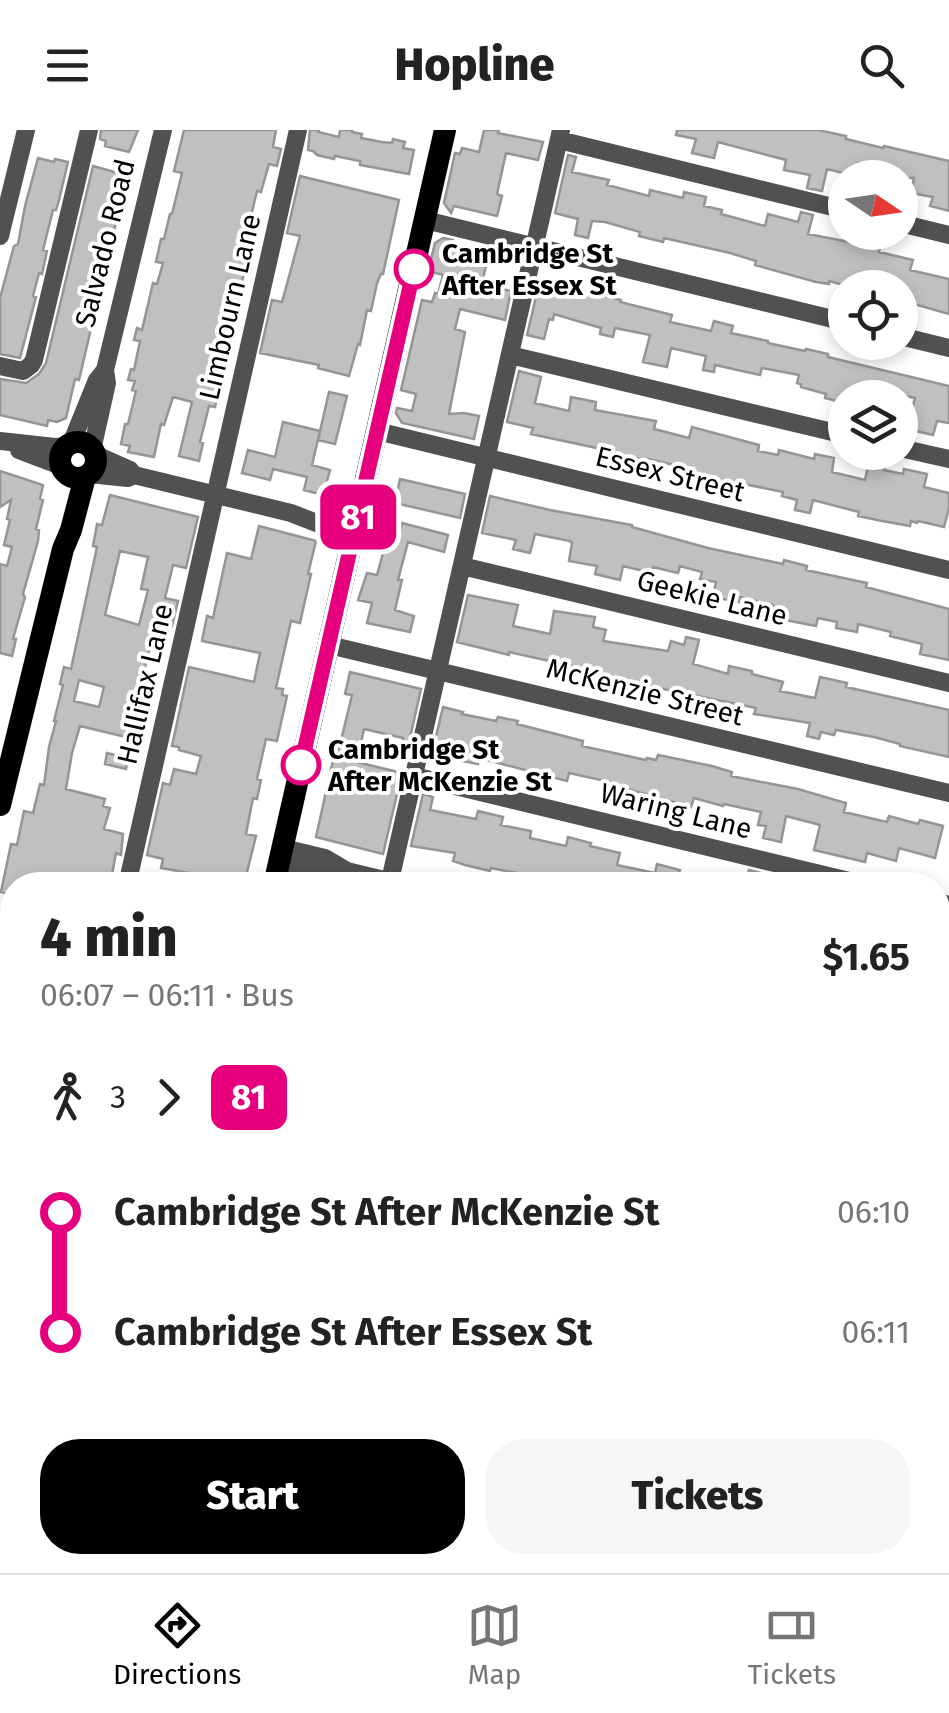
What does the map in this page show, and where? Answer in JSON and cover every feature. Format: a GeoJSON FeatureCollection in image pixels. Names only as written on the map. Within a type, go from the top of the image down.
{"type":"FeatureCollection","features":[{"type":"Feature","properties":{"kind":"main road"},"geometry":{"type":"LineString","coordinates":[[279,865],[445,130]]}},
{"type":"Feature","properties":{"kind":"main road","name":"Salvado Road"},"geometry":{"type":"LineString","coordinates":[[0,806],[63,549],[71,530],[78,460]]}},
{"type":"Feature","properties":{"kind":"street"},"geometry":{"type":"LineString","coordinates":[[0,236],[26,130]]}},
{"type":"Feature","properties":{"kind":"street"},"geometry":{"type":"LineString","coordinates":[[0,366],[22,371],[34,360],[90,130]]}},
{"type":"Feature","properties":{"kind":"street","name":"Salvado Road"},"geometry":{"type":"LineString","coordinates":[[78,460],[107,383],[105,370],[163,130]]}},
{"type":"Feature","properties":{"kind":"street","name":"Limbourn Lane"},"geometry":{"type":"LineString","coordinates":[[216,495],[298,130]]}},
{"type":"Feature","properties":{"kind":"street"},"geometry":{"type":"LineString","coordinates":[[397,872],[414,776],[560,135],[828,206]]}},
{"type":"Feature","properties":{"kind":"street"},"geometry":{"type":"LineString","coordinates":[[425,220],[828,318]]}},
{"type":"Feature","properties":{"kind":"street"},"geometry":{"type":"LineString","coordinates":[[918,227],[949,235]]}},
{"type":"Feature","properties":{"kind":"street"},"geometry":{"type":"LineString","coordinates":[[918,340],[949,348]]}},
{"type":"Feature","properties":{"kind":"street"},"geometry":{"type":"LineString","coordinates":[[510,355],[828,431]]}},
{"type":"Feature","properties":{"kind":"street","name":"Essex Street"},"geometry":{"type":"LineString","coordinates":[[377,432],[949,570]]}},
{"type":"Feature","properties":{"kind":"street"},"geometry":{"type":"LineString","coordinates":[[6,442],[22,451],[130,470],[134,476],[292,513],[327,527],[355,527]]}},
{"type":"Feature","properties":{"kind":"street"},"geometry":{"type":"LineString","coordinates":[[918,452],[949,460]]}},
{"type":"Feature","properties":{"kind":"street","name":"Hallifax Lane"},"geometry":{"type":"LineString","coordinates":[[131,872],[216,495]]}},
{"type":"Feature","properties":{"kind":"street","name":"Geekie Lane"},"geometry":{"type":"LineString","coordinates":[[462,566],[949,683]]}},
{"type":"Feature","properties":{"kind":"street","name":"McKenzie Street"},"geometry":{"type":"LineString","coordinates":[[328,645],[949,794]]}},
{"type":"Feature","properties":{"kind":"street","name":"Waring Lane"},"geometry":{"type":"LineString","coordinates":[[414,776],[812,872]]}},
{"type":"Feature","properties":{"kind":"street"},"geometry":{"type":"LineString","coordinates":[[279,865],[353,872]]}},
{"type":"Feature","properties":{"kind":"building"},"geometry":{"type":"Polygon","coordinates":[[[101,130],[138,130],[129,152],[105,146],[106,141],[100,139],[101,130]]]}},
{"type":"Feature","properties":{"kind":"building"},"geometry":{"type":"Polygon","coordinates":[[[184,130],[276,130],[273,147],[281,149],[277,166],[269,164],[261,192],[257,191],[241,258],[247,260],[235,314],[231,313],[225,336],[230,337],[221,382],[215,407],[209,406],[199,461],[179,456],[192,402],[173,397],[164,425],[161,424],[154,457],[128,452],[130,446],[121,444],[136,391],[132,390],[135,381],[128,380],[140,341],[134,340],[137,328],[142,330],[153,283],[157,284],[163,263],[156,262],[182,173],[174,171],[184,130]]]}},
{"type":"Feature","properties":{"kind":"building"},"geometry":{"type":"Polygon","coordinates":[[[310,130],[339,137],[340,130],[352,130],[362,134],[361,138],[405,142],[403,148],[414,150],[409,174],[317,155],[308,150],[310,130]]]}},
{"type":"Feature","properties":{"kind":"building"},"geometry":{"type":"Polygon","coordinates":[[[484,130],[543,142],[538,160],[506,153],[497,194],[502,196],[497,216],[454,206],[451,213],[444,203],[455,153],[460,154],[462,148],[479,152],[484,130]]]}},
{"type":"Feature","properties":{"kind":"building"},"geometry":{"type":"Polygon","coordinates":[[[677,130],[818,130],[949,161],[949,211],[930,206],[933,197],[918,194],[918,160],[828,160],[822,191],[807,188],[810,175],[784,170],[786,160],[718,142],[714,158],[692,153],[696,139],[676,135],[677,130]]]}},
{"type":"Feature","properties":{"kind":"building"},"geometry":{"type":"Polygon","coordinates":[[[568,155],[576,157],[572,172],[609,180],[607,185],[649,196],[650,190],[683,198],[684,192],[706,197],[704,206],[765,226],[768,214],[798,222],[801,212],[813,215],[808,234],[828,238],[828,250],[880,250],[913,260],[910,270],[828,270],[828,284],[755,265],[756,261],[730,253],[639,236],[640,232],[605,222],[592,221],[588,238],[575,235],[578,219],[555,213],[568,155]]]}},
{"type":"Feature","properties":{"kind":"building"},"geometry":{"type":"Polygon","coordinates":[[[38,158],[68,162],[43,250],[47,251],[20,358],[0,354],[0,298],[14,246],[18,244],[38,158]]]}},
{"type":"Feature","properties":{"kind":"building"},"geometry":{"type":"Polygon","coordinates":[[[93,166],[125,175],[125,184],[79,380],[75,379],[66,418],[48,420],[47,426],[0,415],[0,379],[26,383],[46,363],[93,166]]]}},
{"type":"Feature","properties":{"kind":"building"},"geometry":{"type":"Polygon","coordinates":[[[300,176],[399,200],[383,274],[371,311],[367,310],[349,376],[318,368],[319,365],[260,353],[272,300],[282,302],[300,236],[287,233],[300,176]]]}},
{"type":"Feature","properties":{"kind":"building"},"geometry":{"type":"Polygon","coordinates":[[[443,238],[453,240],[451,246],[458,249],[488,256],[482,284],[511,291],[505,320],[460,309],[455,329],[465,332],[449,414],[479,416],[474,439],[402,423],[396,413],[397,408],[412,411],[416,394],[401,390],[422,300],[432,302],[438,294],[443,275],[428,271],[435,243],[443,238]]]}},
{"type":"Feature","properties":{"kind":"building"},"geometry":{"type":"Polygon","coordinates":[[[918,272],[949,279],[949,314],[918,305],[918,272]]]}},
{"type":"Feature","properties":{"kind":"building"},"geometry":{"type":"Polygon","coordinates":[[[540,280],[672,315],[670,322],[711,331],[714,321],[733,326],[731,333],[828,354],[828,360],[949,386],[949,423],[937,421],[933,435],[918,432],[918,380],[828,380],[828,399],[826,394],[801,387],[797,383],[799,375],[762,368],[760,375],[715,365],[714,372],[703,370],[706,356],[671,348],[667,367],[643,362],[650,335],[615,328],[613,337],[600,334],[601,328],[554,314],[544,339],[527,335],[540,280]]]}},
{"type":"Feature","properties":{"kind":"building"},"geometry":{"type":"Polygon","coordinates":[[[519,371],[541,377],[535,403],[569,411],[571,397],[596,402],[595,410],[656,421],[654,429],[689,438],[692,427],[759,445],[758,451],[778,455],[779,450],[814,459],[815,454],[828,457],[828,470],[865,480],[867,470],[927,474],[924,487],[949,493],[949,508],[944,527],[918,521],[911,521],[910,526],[882,521],[813,500],[810,513],[795,510],[797,500],[782,496],[783,492],[724,480],[720,493],[691,486],[695,470],[648,459],[632,458],[628,471],[616,469],[620,453],[531,434],[533,428],[507,422],[519,371]]]}},
{"type":"Feature","properties":{"kind":"building"},"geometry":{"type":"Polygon","coordinates":[[[329,392],[347,396],[335,444],[318,440],[329,392]]]}},
{"type":"Feature","properties":{"kind":"building"},"geometry":{"type":"Polygon","coordinates":[[[283,422],[320,431],[312,465],[330,470],[323,495],[304,490],[307,477],[273,469],[270,480],[242,473],[248,450],[275,457],[283,422]]]}},
{"type":"Feature","properties":{"kind":"building"},"geometry":{"type":"Polygon","coordinates":[[[0,471],[43,485],[36,529],[38,541],[12,656],[0,653],[0,564],[7,566],[12,547],[4,545],[11,500],[0,507],[0,471]]]}},
{"type":"Feature","properties":{"kind":"building"},"geometry":{"type":"Polygon","coordinates":[[[400,479],[465,494],[460,518],[395,503],[400,479]]]}},
{"type":"Feature","properties":{"kind":"building"},"geometry":{"type":"Polygon","coordinates":[[[110,495],[198,517],[186,568],[173,565],[165,598],[178,601],[172,626],[159,623],[144,671],[150,673],[142,714],[137,713],[130,738],[80,726],[72,753],[66,789],[105,799],[103,806],[110,808],[104,829],[123,834],[121,855],[116,853],[112,872],[5,872],[11,844],[17,845],[24,811],[33,813],[40,784],[44,785],[63,685],[60,684],[64,667],[71,669],[97,547],[93,546],[97,524],[102,525],[110,495]],[[120,551],[105,615],[139,625],[148,590],[141,589],[148,557],[120,551]],[[79,680],[74,701],[99,707],[104,687],[79,680]]]}},
{"type":"Feature","properties":{"kind":"building"},"geometry":{"type":"Polygon","coordinates":[[[490,496],[632,525],[708,548],[783,564],[784,560],[807,566],[806,570],[867,583],[866,587],[949,609],[949,660],[920,654],[922,644],[858,624],[857,632],[836,628],[837,622],[818,618],[816,626],[770,617],[773,605],[740,597],[739,602],[713,597],[716,582],[700,579],[702,572],[680,566],[678,573],[653,567],[652,573],[623,566],[620,580],[595,574],[597,566],[569,561],[570,541],[535,534],[530,553],[513,549],[516,540],[482,533],[490,496]]]}},
{"type":"Feature","properties":{"kind":"building"},"geometry":{"type":"Polygon","coordinates":[[[402,523],[448,535],[444,552],[408,542],[395,610],[414,616],[410,632],[367,623],[372,603],[358,600],[367,573],[377,575],[388,535],[398,538],[402,523]]]}},
{"type":"Feature","properties":{"kind":"building"},"geometry":{"type":"Polygon","coordinates":[[[259,526],[316,541],[300,623],[291,621],[276,688],[283,689],[282,695],[287,696],[277,741],[266,739],[257,799],[253,798],[246,834],[256,836],[247,872],[161,868],[163,859],[147,855],[163,783],[170,785],[174,769],[196,774],[201,756],[172,746],[189,667],[254,682],[260,653],[202,641],[207,616],[213,618],[227,553],[251,559],[259,526]]]}},
{"type":"Feature","properties":{"kind":"building"},"geometry":{"type":"Polygon","coordinates":[[[468,595],[518,605],[513,626],[550,634],[554,611],[595,617],[593,627],[606,630],[603,641],[668,651],[671,641],[684,645],[686,637],[699,640],[693,664],[728,674],[729,666],[752,671],[783,682],[780,691],[815,698],[820,677],[847,683],[846,687],[949,710],[949,757],[836,730],[834,735],[821,732],[819,739],[807,736],[810,723],[754,714],[756,708],[457,642],[468,595]]]}},
{"type":"Feature","properties":{"kind":"building"},"geometry":{"type":"Polygon","coordinates":[[[350,672],[421,689],[409,742],[364,729],[357,762],[402,773],[383,854],[316,837],[352,695],[345,694],[350,672]]]}},
{"type":"Feature","properties":{"kind":"building"},"geometry":{"type":"Polygon","coordinates":[[[443,707],[496,721],[498,717],[518,721],[517,724],[583,741],[582,746],[646,760],[656,760],[658,755],[712,766],[732,772],[731,776],[846,803],[844,812],[887,822],[889,816],[943,826],[935,858],[899,848],[896,861],[867,853],[865,862],[814,850],[820,825],[786,816],[781,842],[763,838],[766,826],[758,825],[761,812],[694,798],[691,807],[621,787],[618,800],[606,797],[610,782],[569,773],[567,781],[479,758],[478,764],[457,760],[458,755],[433,749],[443,707]]]}},
{"type":"Feature","properties":{"kind":"building"},"geometry":{"type":"Polygon","coordinates":[[[107,753],[128,758],[126,769],[105,764],[107,753]]]}},
{"type":"Feature","properties":{"kind":"building"},"geometry":{"type":"Polygon","coordinates":[[[423,794],[433,797],[430,810],[476,819],[478,811],[503,817],[501,825],[531,831],[530,838],[566,846],[568,837],[591,843],[590,846],[620,853],[617,865],[650,872],[512,872],[491,868],[490,871],[453,861],[455,853],[411,846],[423,794]]]}},
{"type":"Feature","properties":{"kind":"building"},"geometry":{"type":"Polygon","coordinates":[[[657,864],[679,872],[655,872],[657,864]]]}},
{"type":"Feature","properties":{"kind":"bus line","name":"81"},"geometry":{"type":"LineString","coordinates":[[301,765],[414,269]]}},
{"type":"Feature","properties":{"kind":"place","name":"Cambridge St After Essex St"},"geometry":{"type":"Point","coordinates":[414,269]}},
{"type":"Feature","properties":{"kind":"place","name":"Cambridge St After McKenzie St"},"geometry":{"type":"Point","coordinates":[301,765]}}]}
